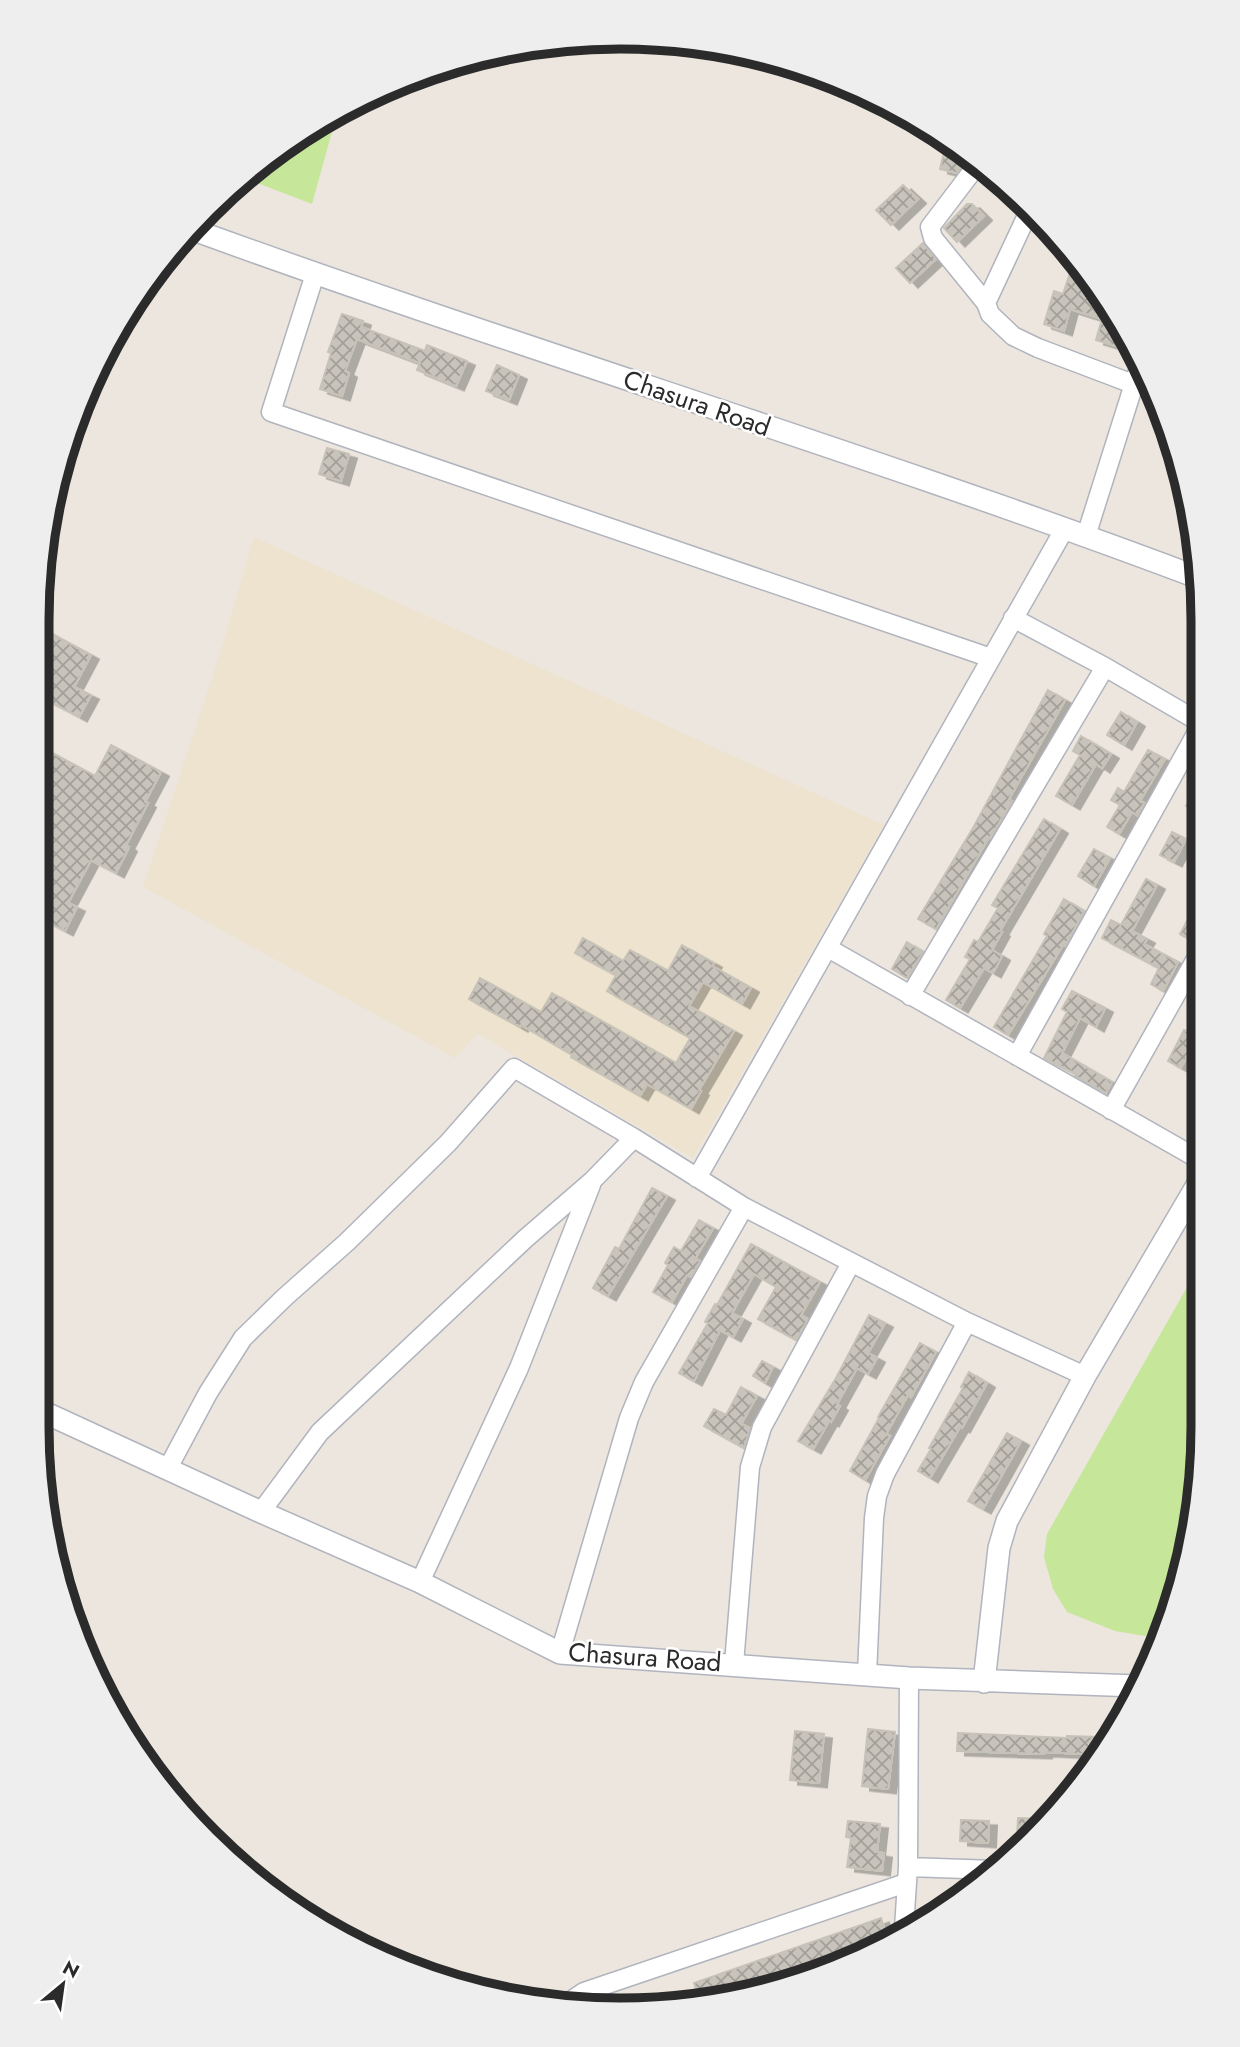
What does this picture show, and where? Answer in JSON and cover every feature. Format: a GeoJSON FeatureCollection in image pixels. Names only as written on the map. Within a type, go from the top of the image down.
{"type":"FeatureCollection","features":[{"type":"Feature","properties":{"kind":"street"},"geometry":{"type":"LineString","coordinates":[[972,171],[930,227],[933,238],[986,303],[990,314],[1013,336],[1133,384]]}},
{"type":"Feature","properties":{"kind":"street"},"geometry":{"type":"LineString","coordinates":[[986,303],[1026,218]]}},
{"type":"Feature","properties":{"kind":"street","name":"Chasura Road"},"geometry":{"type":"LineString","coordinates":[[201,233],[1065,528],[1189,574]]}},
{"type":"Feature","properties":{"kind":"street"},"geometry":{"type":"LineString","coordinates":[[316,274],[271,412],[991,658]]}},
{"type":"Feature","properties":{"kind":"street"},"geometry":{"type":"LineString","coordinates":[[1087,536],[1136,376]]}},
{"type":"Feature","properties":{"kind":"street"},"geometry":{"type":"LineString","coordinates":[[697,1178],[1065,528]]}},
{"type":"Feature","properties":{"kind":"street"},"geometry":{"type":"LineString","coordinates":[[1013,618],[1105,667],[1191,718]]}},
{"type":"Feature","properties":{"kind":"street"},"geometry":{"type":"LineString","coordinates":[[910,996],[1105,667]]}},
{"type":"Feature","properties":{"kind":"street"},"geometry":{"type":"LineString","coordinates":[[1017,1056],[1191,742]]}},
{"type":"Feature","properties":{"kind":"street"},"geometry":{"type":"LineString","coordinates":[[828,948],[1191,1155]]}},
{"type":"Feature","properties":{"kind":"street"},"geometry":{"type":"LineString","coordinates":[[1111,1110],[1191,966]]}},
{"type":"Feature","properties":{"kind":"street"},"geometry":{"type":"LineString","coordinates":[[168,1468],[208,1392],[243,1338],[347,1242],[448,1143],[514,1068],[634,1138],[744,1207],[967,1322],[1085,1376]]}},
{"type":"Feature","properties":{"kind":"street"},"geometry":{"type":"LineString","coordinates":[[261,1512],[320,1433],[525,1239],[592,1181],[634,1138]]}},
{"type":"Feature","properties":{"kind":"street"},"geometry":{"type":"LineString","coordinates":[[420,1582],[519,1368],[592,1181]]}},
{"type":"Feature","properties":{"kind":"street"},"geometry":{"type":"LineString","coordinates":[[984,1682],[999,1548],[1007,1521],[1085,1376],[1191,1195]]}},
{"type":"Feature","properties":{"kind":"street"},"geometry":{"type":"LineString","coordinates":[[560,1653],[629,1418],[644,1382],[744,1207]]}},
{"type":"Feature","properties":{"kind":"street"},"geometry":{"type":"LineString","coordinates":[[734,1664],[750,1467],[756,1444],[762,1427],[851,1263]]}},
{"type":"Feature","properties":{"kind":"street"},"geometry":{"type":"LineString","coordinates":[[867,1674],[877,1496],[885,1475],[967,1322]]}},
{"type":"Feature","properties":{"kind":"street","name":"Chasura Road"},"geometry":{"type":"LineString","coordinates":[[49,1414],[420,1582],[560,1653],[909,1678],[1129,1686]]}},
{"type":"Feature","properties":{"kind":"street"},"geometry":{"type":"LineString","coordinates":[[904,1922],[909,1678]]}},
{"type":"Feature","properties":{"kind":"street"},"geometry":{"type":"LineString","coordinates":[[578,1996],[907,1875],[979,1871]]}},
{"type":"Feature","properties":{"kind":"shaded area"},"geometry":{"type":"Polygon","coordinates":[[[254,537],[884,825],[693,1158],[478,1034],[455,1058],[143,887],[219,657],[254,537]]]}},
{"type":"Feature","properties":{"kind":"green space"},"geometry":{"type":"Polygon","coordinates":[[[334,126],[312,204],[255,182],[303,145],[334,126]]]}},
{"type":"Feature","properties":{"kind":"green space"},"geometry":{"type":"Polygon","coordinates":[[[1191,1280],[1191,1427],[1186,1502],[1172,1575],[1151,1637],[1115,1631],[1067,1612],[1053,1589],[1044,1557],[1047,1534],[1191,1280]]]}},
{"type":"Feature","properties":{"kind":"building"},"geometry":{"type":"Polygon","coordinates":[[[945,150],[962,163],[957,173],[940,169],[945,150]]]}},
{"type":"Feature","properties":{"kind":"building"},"geometry":{"type":"Polygon","coordinates":[[[903,185],[918,199],[891,225],[876,210],[903,185]]]}},
{"type":"Feature","properties":{"kind":"building"},"geometry":{"type":"Polygon","coordinates":[[[967,204],[972,204],[984,216],[957,242],[944,228],[967,204]]]}},
{"type":"Feature","properties":{"kind":"building"},"geometry":{"type":"Polygon","coordinates":[[[923,243],[936,259],[910,283],[896,268],[923,243]]]}},
{"type":"Feature","properties":{"kind":"building"},"geometry":{"type":"Polygon","coordinates":[[[1071,270],[1115,335],[1118,340],[1116,346],[1096,340],[1102,319],[1070,309],[1064,331],[1044,324],[1054,291],[1063,294],[1071,270]]]}},
{"type":"Feature","properties":{"kind":"building"},"geometry":{"type":"Polygon","coordinates":[[[342,314],[363,321],[361,327],[425,351],[427,345],[467,361],[456,386],[417,370],[420,363],[357,339],[345,371],[349,373],[342,396],[320,389],[331,353],[328,352],[342,314]]]}},
{"type":"Feature","properties":{"kind":"building"},"geometry":{"type":"Polygon","coordinates":[[[497,365],[519,375],[509,400],[486,391],[497,365]]]}},
{"type":"Feature","properties":{"kind":"building"},"geometry":{"type":"Polygon","coordinates":[[[327,448],[349,454],[341,481],[319,474],[327,448]]]}},
{"type":"Feature","properties":{"kind":"building"},"geometry":{"type":"Polygon","coordinates":[[[49,632],[91,655],[74,687],[91,695],[79,717],[49,701],[49,632]]]}},
{"type":"Feature","properties":{"kind":"building"},"geometry":{"type":"Polygon","coordinates":[[[1048,690],[1065,700],[1009,799],[1012,801],[936,929],[918,919],[973,828],[1048,690]]]}},
{"type":"Feature","properties":{"kind":"building"},"geometry":{"type":"Polygon","coordinates":[[[1121,712],[1137,722],[1124,745],[1107,735],[1121,712]]]}},
{"type":"Feature","properties":{"kind":"building"},"geometry":{"type":"Polygon","coordinates":[[[1081,736],[1111,754],[1102,768],[1096,764],[1072,805],[1056,796],[1080,755],[1073,751],[1081,736]]]}},
{"type":"Feature","properties":{"kind":"building"},"geometry":{"type":"Polygon","coordinates":[[[111,745],[161,772],[145,802],[148,803],[126,845],[129,847],[116,873],[91,860],[68,903],[77,907],[65,931],[49,923],[49,751],[95,776],[111,745]]]}},
{"type":"Feature","properties":{"kind":"building"},"geometry":{"type":"Polygon","coordinates":[[[1148,750],[1165,759],[1140,801],[1144,803],[1137,815],[1132,812],[1119,834],[1107,827],[1120,805],[1111,800],[1118,788],[1124,792],[1148,750]]]}},
{"type":"Feature","properties":{"kind":"building"},"geometry":{"type":"Polygon","coordinates":[[[1191,796],[1191,809],[1186,806],[1191,796]]]}},
{"type":"Feature","properties":{"kind":"building"},"geometry":{"type":"Polygon","coordinates":[[[1044,819],[1060,829],[1000,931],[1002,932],[992,950],[1002,956],[993,973],[984,968],[960,1008],[946,1000],[970,959],[965,957],[974,940],[978,942],[998,908],[992,905],[1044,819]]]}},
{"type":"Feature","properties":{"kind":"building"},"geometry":{"type":"Polygon","coordinates":[[[1172,832],[1186,839],[1174,862],[1160,855],[1172,832]]]}},
{"type":"Feature","properties":{"kind":"building"},"geometry":{"type":"Polygon","coordinates":[[[1094,849],[1110,858],[1094,886],[1078,876],[1094,849]]]}},
{"type":"Feature","properties":{"kind":"building"},"geometry":{"type":"Polygon","coordinates":[[[1146,879],[1157,885],[1132,931],[1147,939],[1144,944],[1178,962],[1163,991],[1151,984],[1159,968],[1102,938],[1111,920],[1121,925],[1146,879]]]}},
{"type":"Feature","properties":{"kind":"building"},"geometry":{"type":"Polygon","coordinates":[[[1064,899],[1084,911],[1008,1035],[994,1027],[1047,936],[1044,934],[1064,899]]]}},
{"type":"Feature","properties":{"kind":"building"},"geometry":{"type":"Polygon","coordinates":[[[1191,914],[1191,940],[1180,934],[1191,914]]]}},
{"type":"Feature","properties":{"kind":"building"},"geometry":{"type":"Polygon","coordinates":[[[583,938],[623,961],[630,950],[668,971],[682,945],[751,988],[742,1004],[703,982],[689,1006],[734,1031],[699,1090],[701,1091],[691,1109],[647,1084],[640,1096],[521,1025],[520,1027],[469,999],[480,978],[541,1012],[552,993],[676,1063],[690,1038],[607,991],[616,975],[575,953],[583,938]]]}},
{"type":"Feature","properties":{"kind":"building"},"geometry":{"type":"Polygon","coordinates":[[[907,942],[923,952],[907,978],[892,969],[907,942]]]}},
{"type":"Feature","properties":{"kind":"building"},"geometry":{"type":"Polygon","coordinates":[[[1072,991],[1105,1008],[1096,1027],[1080,1018],[1062,1053],[1112,1082],[1106,1093],[1044,1058],[1067,1012],[1062,1009],[1072,991]]]}},
{"type":"Feature","properties":{"kind":"building"},"geometry":{"type":"Polygon","coordinates":[[[1184,1030],[1191,1034],[1191,1049],[1181,1068],[1168,1061],[1184,1030]]]}},
{"type":"Feature","properties":{"kind":"building"},"geometry":{"type":"Polygon","coordinates":[[[652,1188],[667,1196],[608,1296],[593,1288],[615,1247],[619,1249],[652,1188]]]}},
{"type":"Feature","properties":{"kind":"building"},"geometry":{"type":"Polygon","coordinates":[[[699,1220],[713,1228],[695,1259],[700,1261],[691,1277],[687,1275],[672,1302],[653,1292],[668,1265],[665,1263],[674,1247],[681,1251],[699,1220]]]}},
{"type":"Feature","properties":{"kind":"building"},"geometry":{"type":"Polygon","coordinates":[[[751,1244],[820,1282],[801,1315],[808,1319],[796,1340],[758,1319],[776,1287],[754,1274],[732,1313],[743,1319],[733,1337],[720,1330],[694,1381],[679,1373],[708,1323],[705,1322],[715,1304],[717,1305],[751,1244]]]}},
{"type":"Feature","properties":{"kind":"building"},"geometry":{"type":"Polygon","coordinates":[[[869,1315],[885,1323],[868,1353],[877,1358],[868,1374],[857,1368],[837,1404],[840,1406],[813,1449],[798,1441],[836,1378],[869,1315]]]}},
{"type":"Feature","properties":{"kind":"building"},"geometry":{"type":"Polygon","coordinates":[[[920,1343],[936,1352],[886,1434],[890,1436],[865,1480],[850,1471],[920,1343]]]}},
{"type":"Feature","properties":{"kind":"building"},"geometry":{"type":"Polygon","coordinates":[[[762,1361],[773,1367],[765,1383],[753,1376],[762,1361]]]}},
{"type":"Feature","properties":{"kind":"building"},"geometry":{"type":"Polygon","coordinates":[[[969,1372],[987,1383],[930,1478],[918,1471],[969,1372]]]}},
{"type":"Feature","properties":{"kind":"building"},"geometry":{"type":"Polygon","coordinates":[[[741,1387],[757,1396],[741,1424],[750,1428],[744,1448],[704,1426],[714,1409],[726,1415],[741,1387]]]}},
{"type":"Feature","properties":{"kind":"building"},"geometry":{"type":"Polygon","coordinates":[[[1007,1433],[1021,1441],[983,1509],[968,1501],[1007,1433]]]}},
{"type":"Feature","properties":{"kind":"building"},"geometry":{"type":"Polygon","coordinates":[[[868,1729],[895,1732],[888,1789],[862,1786],[868,1729]]]}},
{"type":"Feature","properties":{"kind":"building"},"geometry":{"type":"Polygon","coordinates":[[[795,1731],[824,1734],[819,1783],[790,1780],[795,1731]]]}},
{"type":"Feature","properties":{"kind":"building"},"geometry":{"type":"Polygon","coordinates":[[[958,1733],[1100,1737],[1088,1754],[957,1751],[958,1733]]]}},
{"type":"Feature","properties":{"kind":"building"},"geometry":{"type":"Polygon","coordinates":[[[1018,1818],[1035,1819],[1024,1831],[1017,1837],[1018,1818]]]}},
{"type":"Feature","properties":{"kind":"building"},"geometry":{"type":"Polygon","coordinates":[[[961,1820],[989,1821],[988,1843],[960,1841],[961,1820]]]}},
{"type":"Feature","properties":{"kind":"building"},"geometry":{"type":"Polygon","coordinates":[[[848,1821],[880,1824],[877,1852],[884,1853],[882,1871],[847,1867],[851,1838],[846,1837],[848,1821]]]}},
{"type":"Feature","properties":{"kind":"building"},"geometry":{"type":"Polygon","coordinates":[[[881,1918],[886,1932],[839,1955],[768,1979],[697,1993],[694,1983],[881,1918]]]}}]}
